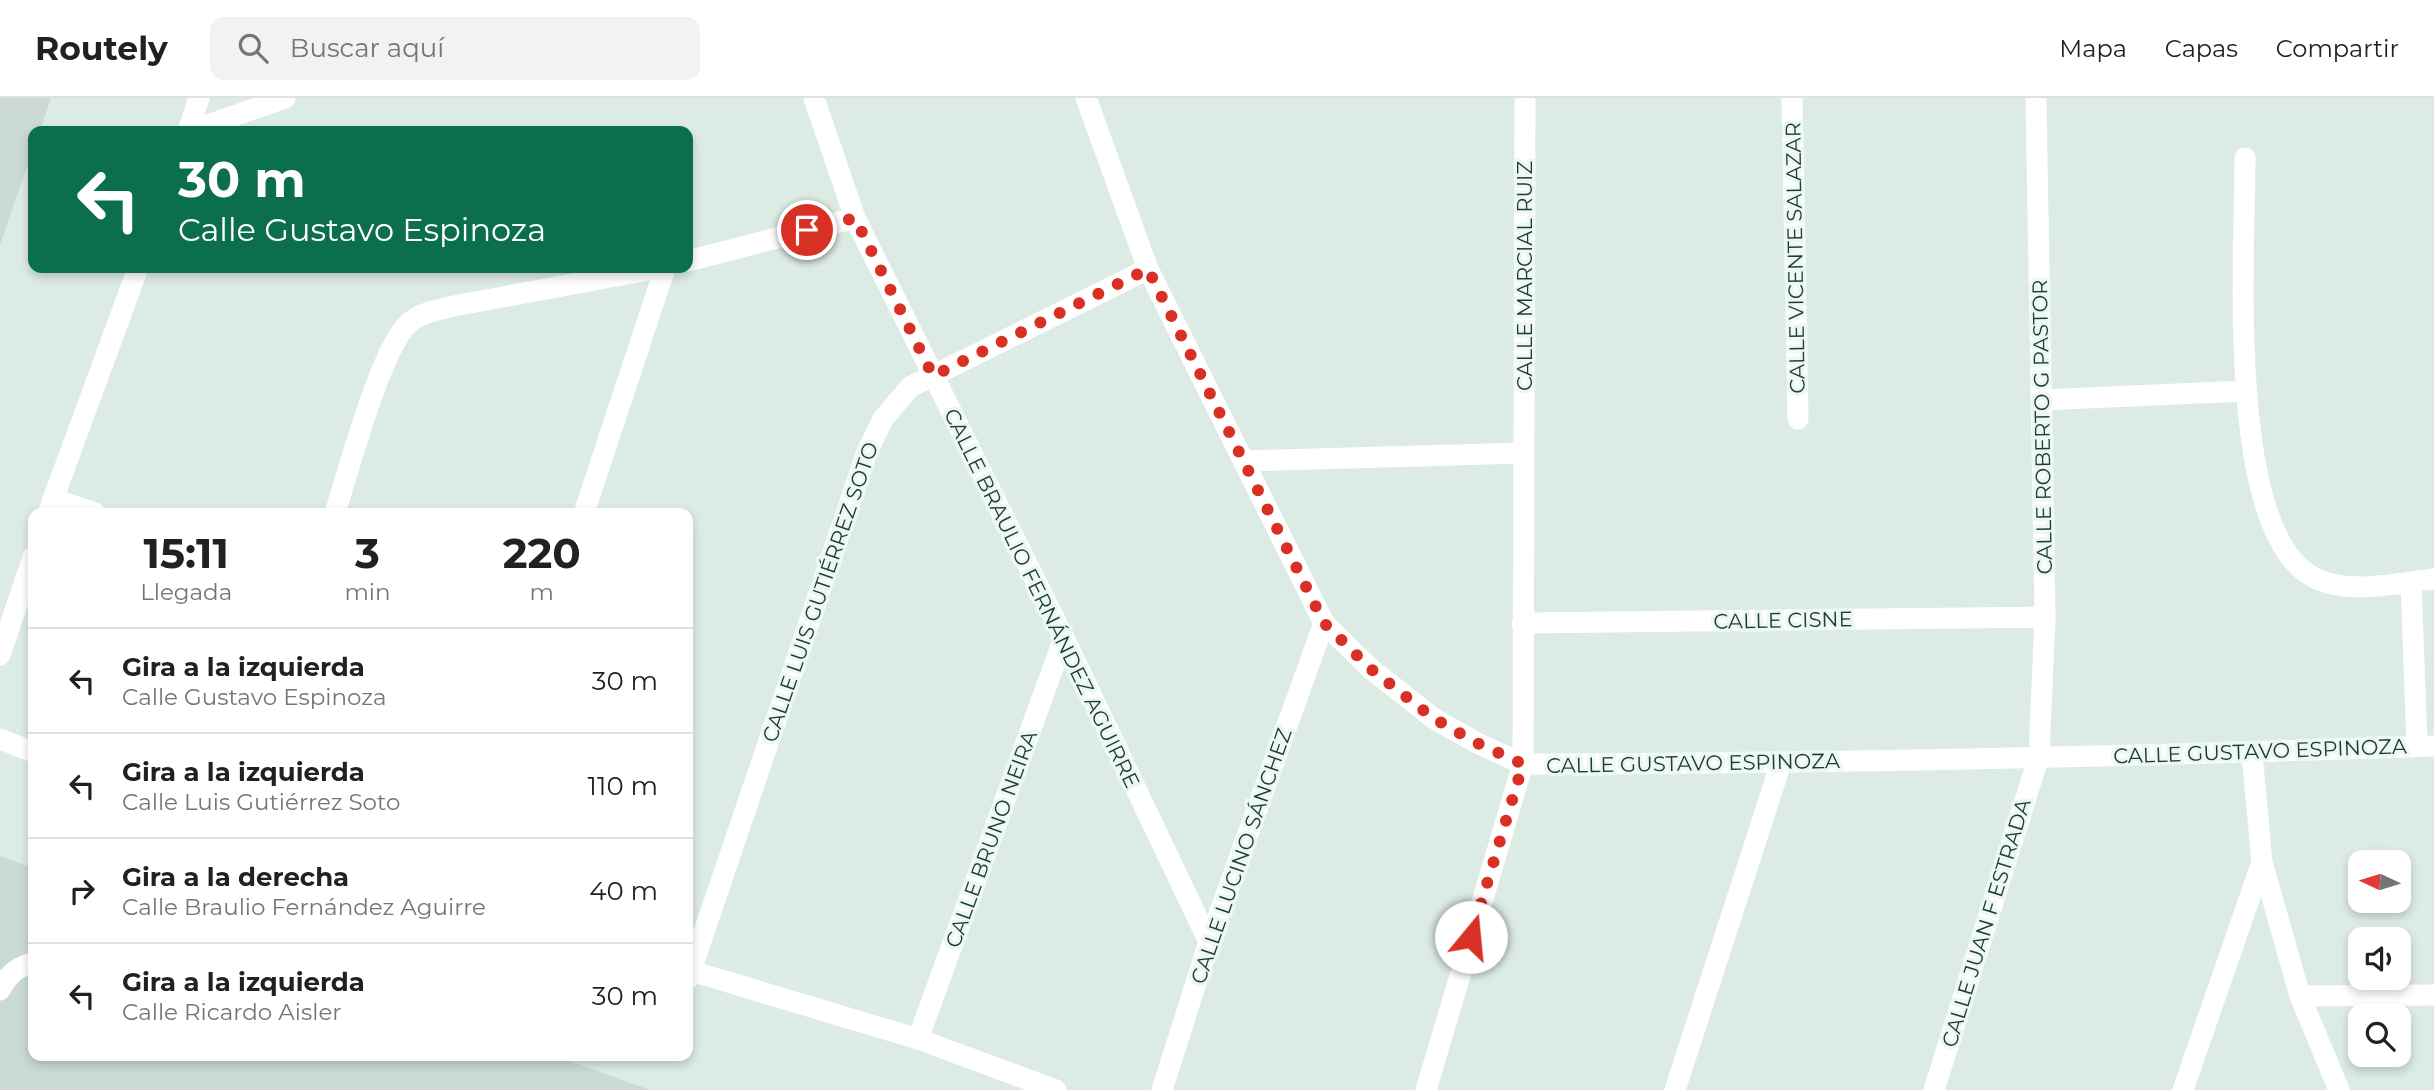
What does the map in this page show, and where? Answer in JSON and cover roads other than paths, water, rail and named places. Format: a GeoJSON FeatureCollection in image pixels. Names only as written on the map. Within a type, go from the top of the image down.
{"type":"FeatureCollection","features":[{"type":"Feature","properties":{"kind":"street"},"geometry":{"type":"LineString","coordinates":[[191,126],[199,98]]}},
{"type":"Feature","properties":{"kind":"street"},"geometry":{"type":"LineString","coordinates":[[204,126],[285,98]]}},
{"type":"Feature","properties":{"kind":"street","name":"CALLE BRAULIO FERNÁNDEZ AGUIRRE"},"geometry":{"type":"LineString","coordinates":[[814,98],[855,218],[1064,638],[1209,942]]}},
{"type":"Feature","properties":{"kind":"street","name":"CALLE GUSTAVO ESPINOZA"},"geometry":{"type":"LineString","coordinates":[[1086,98],[1148,269],[1324,623],[1371,669],[1433,718],[1477,743],[1523,764],[1781,763],[2252,754],[2426,746]]}},
{"type":"Feature","properties":{"kind":"street","name":"CALLE MARCIAL RUIZ"},"geometry":{"type":"LineString","coordinates":[[1426,1090],[1523,764],[1525,98]]}},
{"type":"Feature","properties":{"kind":"street","name":"CALLE VICENTE SALAZAR"},"geometry":{"type":"LineString","coordinates":[[1792,98],[1798,419]]}},
{"type":"Feature","properties":{"kind":"street","name":"CALLE ROBERTO G PASTOR"},"geometry":{"type":"LineString","coordinates":[[2036,98],[2045,617],[2039,756]]}},
{"type":"Feature","properties":{"kind":"street"},"geometry":{"type":"LineString","coordinates":[[2245,158],[2245,391],[2263,502],[2275,535],[2293,562],[2310,576],[2334,584],[2353,586],[2434,579]]}},
{"type":"Feature","properties":{"kind":"street"},"geometry":{"type":"LineString","coordinates":[[693,260],[855,218]]}},
{"type":"Feature","properties":{"kind":"street","name":"CALLE LUIS GUTIÉRREZ SOTO"},"geometry":{"type":"LineString","coordinates":[[693,961],[867,452],[883,419],[910,387],[1148,269]]}},
{"type":"Feature","properties":{"kind":"street"},"geometry":{"type":"LineString","coordinates":[[51,506],[136,273]]}},
{"type":"Feature","properties":{"kind":"street"},"geometry":{"type":"LineString","coordinates":[[337,508],[381,374],[395,342],[408,324],[428,312],[454,306],[632,273]]}},
{"type":"Feature","properties":{"kind":"street"},"geometry":{"type":"LineString","coordinates":[[586,508],[662,273]]}},
{"type":"Feature","properties":{"kind":"street"},"geometry":{"type":"LineString","coordinates":[[2041,400],[2245,391]]}},
{"type":"Feature","properties":{"kind":"street"},"geometry":{"type":"LineString","coordinates":[[1244,461],[1523,453]]}},
{"type":"Feature","properties":{"kind":"street"},"geometry":{"type":"LineString","coordinates":[[0,655],[28,572]]}},
{"type":"Feature","properties":{"kind":"street"},"geometry":{"type":"LineString","coordinates":[[2411,582],[2426,746]]}},
{"type":"Feature","properties":{"kind":"street","name":"CALLE CISNE"},"geometry":{"type":"LineString","coordinates":[[1522,623],[2045,617]]}},
{"type":"Feature","properties":{"kind":"street","name":"CALLE LUCINO SÁNCHEZ"},"geometry":{"type":"LineString","coordinates":[[1162,1090],[1209,942],[1324,623]]}},
{"type":"Feature","properties":{"kind":"street","name":"CALLE BRUNO NEIRA"},"geometry":{"type":"LineString","coordinates":[[918,1039],[1064,638]]}},
{"type":"Feature","properties":{"kind":"street"},"geometry":{"type":"LineString","coordinates":[[0,739],[28,750]]}},
{"type":"Feature","properties":{"kind":"street"},"geometry":{"type":"LineString","coordinates":[[2252,754],[2262,862],[2300,996],[2339,1090]]}},
{"type":"Feature","properties":{"kind":"street","name":"CALLE JUAN F ESTRADA"},"geometry":{"type":"LineString","coordinates":[[1934,1090],[2039,756]]}},
{"type":"Feature","properties":{"kind":"street"},"geometry":{"type":"LineString","coordinates":[[1675,1090],[1781,763]]}},
{"type":"Feature","properties":{"kind":"street"},"geometry":{"type":"LineString","coordinates":[[2183,1090],[2262,862]]}},
{"type":"Feature","properties":{"kind":"street"},"geometry":{"type":"LineString","coordinates":[[0,990],[12,972],[28,964]]}},
{"type":"Feature","properties":{"kind":"street"},"geometry":{"type":"LineString","coordinates":[[693,974],[918,1039],[1056,1090]]}},
{"type":"Feature","properties":{"kind":"street"},"geometry":{"type":"LineString","coordinates":[[2300,996],[2434,995]]}}]}
